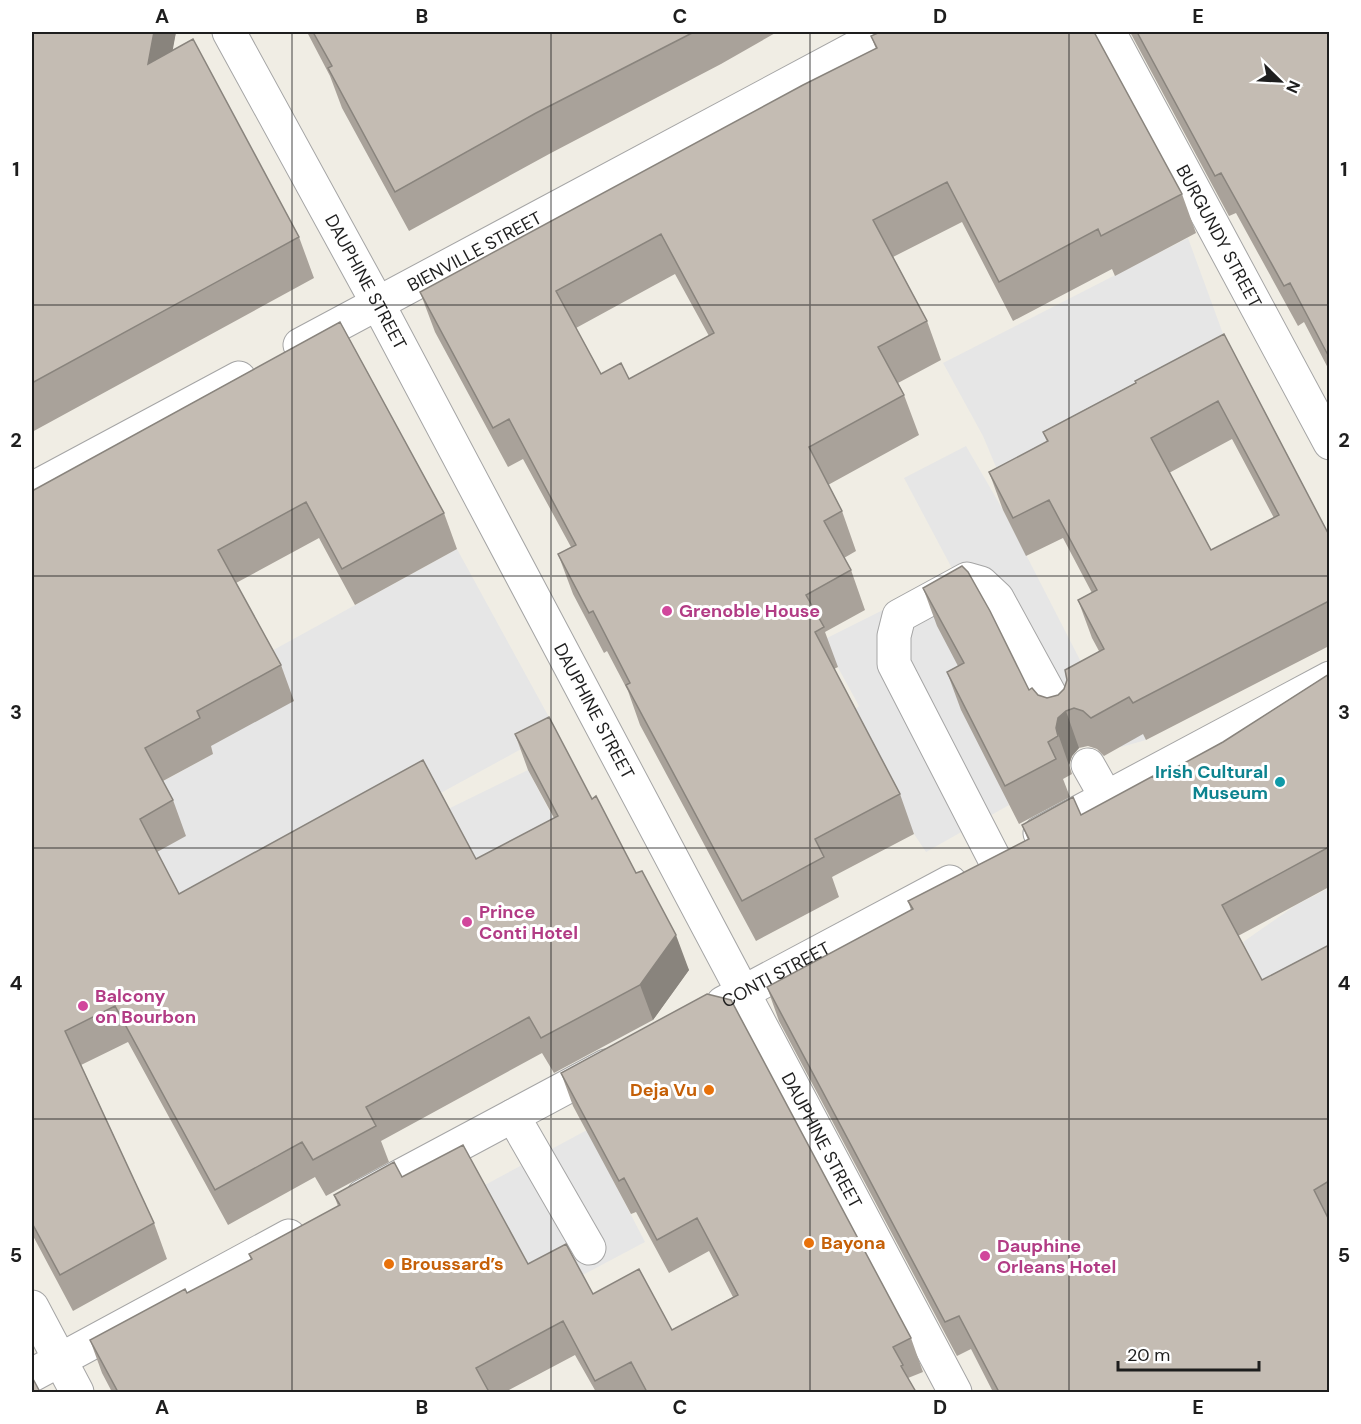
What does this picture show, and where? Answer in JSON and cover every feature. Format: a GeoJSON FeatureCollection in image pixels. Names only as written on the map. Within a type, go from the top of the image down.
{"type":"FeatureCollection","features":[{"type":"Feature","properties":{"kind":"street","name":"DAUPHINE STREET"},"geometry":{"type":"LineString","coordinates":[[230,32],[378,304],[955,1392]]}},
{"type":"Feature","properties":{"kind":"street","name":"BIENVILLE STREET"},"geometry":{"type":"LineString","coordinates":[[32,489],[885,32]]}},
{"type":"Feature","properties":{"kind":"street","name":"BURGUNDY STREET"},"geometry":{"type":"LineString","coordinates":[[1109,32],[1329,443]]}},
{"type":"Feature","properties":{"kind":"street"},"geometry":{"type":"LineString","coordinates":[[994,858],[894,664],[894,636],[899,616],[966,579],[981,583],[997,598],[1062,717]]}},
{"type":"Feature","properties":{"kind":"street","name":"CONTI STREET"},"geometry":{"type":"LineString","coordinates":[[699,1016],[1329,678]]}},
{"type":"Feature","properties":{"kind":"street"},"geometry":{"type":"LineString","coordinates":[[1088,765],[1106,798]]}},
{"type":"Feature","properties":{"kind":"street"},"geometry":{"type":"LineString","coordinates":[[32,1375],[627,1055]]}},
{"type":"Feature","properties":{"kind":"street"},"geometry":{"type":"LineString","coordinates":[[513,1116],[590,1248]]}},
{"type":"Feature","properties":{"kind":"street"},"geometry":{"type":"LineString","coordinates":[[32,1307],[77,1392]]}},
{"type":"Feature","properties":{"kind":"shaded area"},"geometry":{"type":"Polygon","coordinates":[[[1188,238],[1237,372],[1009,498],[983,436],[943,363],[1188,238]]]}},
{"type":"Feature","properties":{"kind":"shaded area"},"geometry":{"type":"Polygon","coordinates":[[[966,446],[1003,510],[1081,662],[1099,651],[1146,740],[1121,747],[978,701],[1009,805],[926,852],[914,834],[851,714],[859,706],[823,640],[955,574],[904,478],[966,446]]]}},
{"type":"Feature","properties":{"kind":"shaded area"},"geometry":{"type":"Polygon","coordinates":[[[457,549],[556,730],[192,929],[152,855],[158,784],[213,754],[210,746],[268,653],[457,549]]]}},
{"type":"Feature","properties":{"kind":"shaded area"},"geometry":{"type":"Polygon","coordinates":[[[528,770],[571,852],[568,1039],[444,811],[528,770]]]}},
{"type":"Feature","properties":{"kind":"shaded area"},"geometry":{"type":"Polygon","coordinates":[[[1329,888],[1329,958],[1268,993],[1243,942],[1296,905],[1329,888]]]}},
{"type":"Feature","properties":{"kind":"shaded area"},"geometry":{"type":"Polygon","coordinates":[[[587,1130],[645,1242],[543,1296],[485,1185],[587,1130]]]}},
{"type":"Feature","properties":{"kind":"building"},"geometry":{"type":"Polygon","coordinates":[[[32,32],[154,32],[148,64],[193,39],[299,237],[32,383],[32,32]]]}},
{"type":"Feature","properties":{"kind":"building"},"geometry":{"type":"Polygon","coordinates":[[[313,32],[694,32],[536,113],[395,192],[328,68],[332,66],[313,32]]]}},
{"type":"Feature","properties":{"kind":"building"},"geometry":{"type":"Polygon","coordinates":[[[880,32],[1094,32],[1182,194],[1101,236],[1098,229],[999,282],[947,182],[873,220],[927,321],[878,347],[904,395],[809,447],[842,511],[824,521],[851,570],[806,595],[824,627],[815,632],[900,794],[815,839],[824,857],[742,901],[626,685],[630,683],[593,611],[589,613],[558,554],[576,545],[509,419],[493,428],[420,292],[803,85],[877,48],[871,36],[880,32]],[[661,234],[556,291],[601,374],[621,363],[629,379],[714,333],[661,234]]]}},
{"type":"Feature","properties":{"kind":"building"},"geometry":{"type":"Polygon","coordinates":[[[1137,32],[1329,32],[1329,357],[1290,283],[1284,286],[1221,173],[1215,176],[1137,32]]]}},
{"type":"Feature","properties":{"kind":"building"},"geometry":{"type":"Polygon","coordinates":[[[340,322],[444,513],[342,569],[306,502],[218,550],[281,665],[197,711],[200,718],[145,748],[173,800],[140,819],[179,894],[423,760],[476,859],[558,816],[515,734],[549,717],[592,799],[596,796],[636,873],[642,871],[676,935],[640,985],[541,1038],[529,1017],[366,1107],[376,1126],[313,1160],[302,1142],[215,1190],[115,1006],[65,1031],[154,1223],[60,1275],[32,1223],[32,491],[340,322]]]}},
{"type":"Feature","properties":{"kind":"building"},"geometry":{"type":"Polygon","coordinates":[[[1224,334],[1329,535],[1329,601],[1133,703],[1129,697],[1091,718],[1083,711],[1074,708],[1066,711],[1058,718],[1056,728],[1058,736],[1048,742],[1056,759],[1005,786],[947,672],[964,663],[923,588],[962,566],[968,572],[990,611],[1029,690],[1032,688],[1038,695],[1047,698],[1058,695],[1064,689],[1067,680],[1065,670],[1104,649],[1078,600],[1097,590],[1049,500],[1013,518],[989,472],[1048,441],[1043,432],[1136,383],[1135,381],[1224,334]],[[1218,401],[1151,438],[1211,550],[1279,515],[1218,401]]]}},
{"type":"Feature","properties":{"kind":"building"},"geometry":{"type":"Polygon","coordinates":[[[1329,674],[1329,847],[1222,905],[1262,980],[1329,945],[1329,1181],[1314,1190],[1329,1220],[1329,1392],[999,1392],[959,1316],[945,1322],[767,987],[913,909],[908,901],[1029,839],[1022,825],[1073,797],[1081,815],[1153,776],[1155,779],[1223,742],[1329,674]]]}},
{"type":"Feature","properties":{"kind":"building"},"geometry":{"type":"Polygon","coordinates":[[[707,994],[731,1000],[911,1338],[893,1347],[916,1392],[647,1392],[631,1362],[595,1381],[563,1321],[476,1368],[489,1392],[118,1392],[90,1340],[185,1289],[187,1293],[252,1259],[249,1254],[340,1205],[334,1195],[394,1162],[402,1177],[463,1145],[528,1264],[566,1244],[593,1294],[639,1269],[672,1330],[738,1295],[697,1218],[657,1240],[624,1178],[619,1181],[561,1073],[707,994]]]}},
{"type":"Feature","properties":{"kind":"building"},"geometry":{"type":"Polygon","coordinates":[[[32,1377],[40,1392],[32,1392],[32,1377]]]}},
{"type":"Feature","properties":{"kind":"place","name":"Grenoble House"},"geometry":{"type":"Point","coordinates":[667,611]}},
{"type":"Feature","properties":{"kind":"place","name":"Irish Cultural Museum"},"geometry":{"type":"Point","coordinates":[1280,782]}},
{"type":"Feature","properties":{"kind":"place","name":"Prince Conti Hotel"},"geometry":{"type":"Point","coordinates":[467,922]}},
{"type":"Feature","properties":{"kind":"place","name":"Balcony on Bourbon"},"geometry":{"type":"Point","coordinates":[83,1006]}},
{"type":"Feature","properties":{"kind":"place","name":"Deja Vu"},"geometry":{"type":"Point","coordinates":[709,1090]}},
{"type":"Feature","properties":{"kind":"place","name":"Bayona"},"geometry":{"type":"Point","coordinates":[809,1243]}},
{"type":"Feature","properties":{"kind":"place","name":"Dauphine Orleans Hotel"},"geometry":{"type":"Point","coordinates":[985,1256]}},
{"type":"Feature","properties":{"kind":"place","name":"Broussard’s"},"geometry":{"type":"Point","coordinates":[389,1264]}}]}
